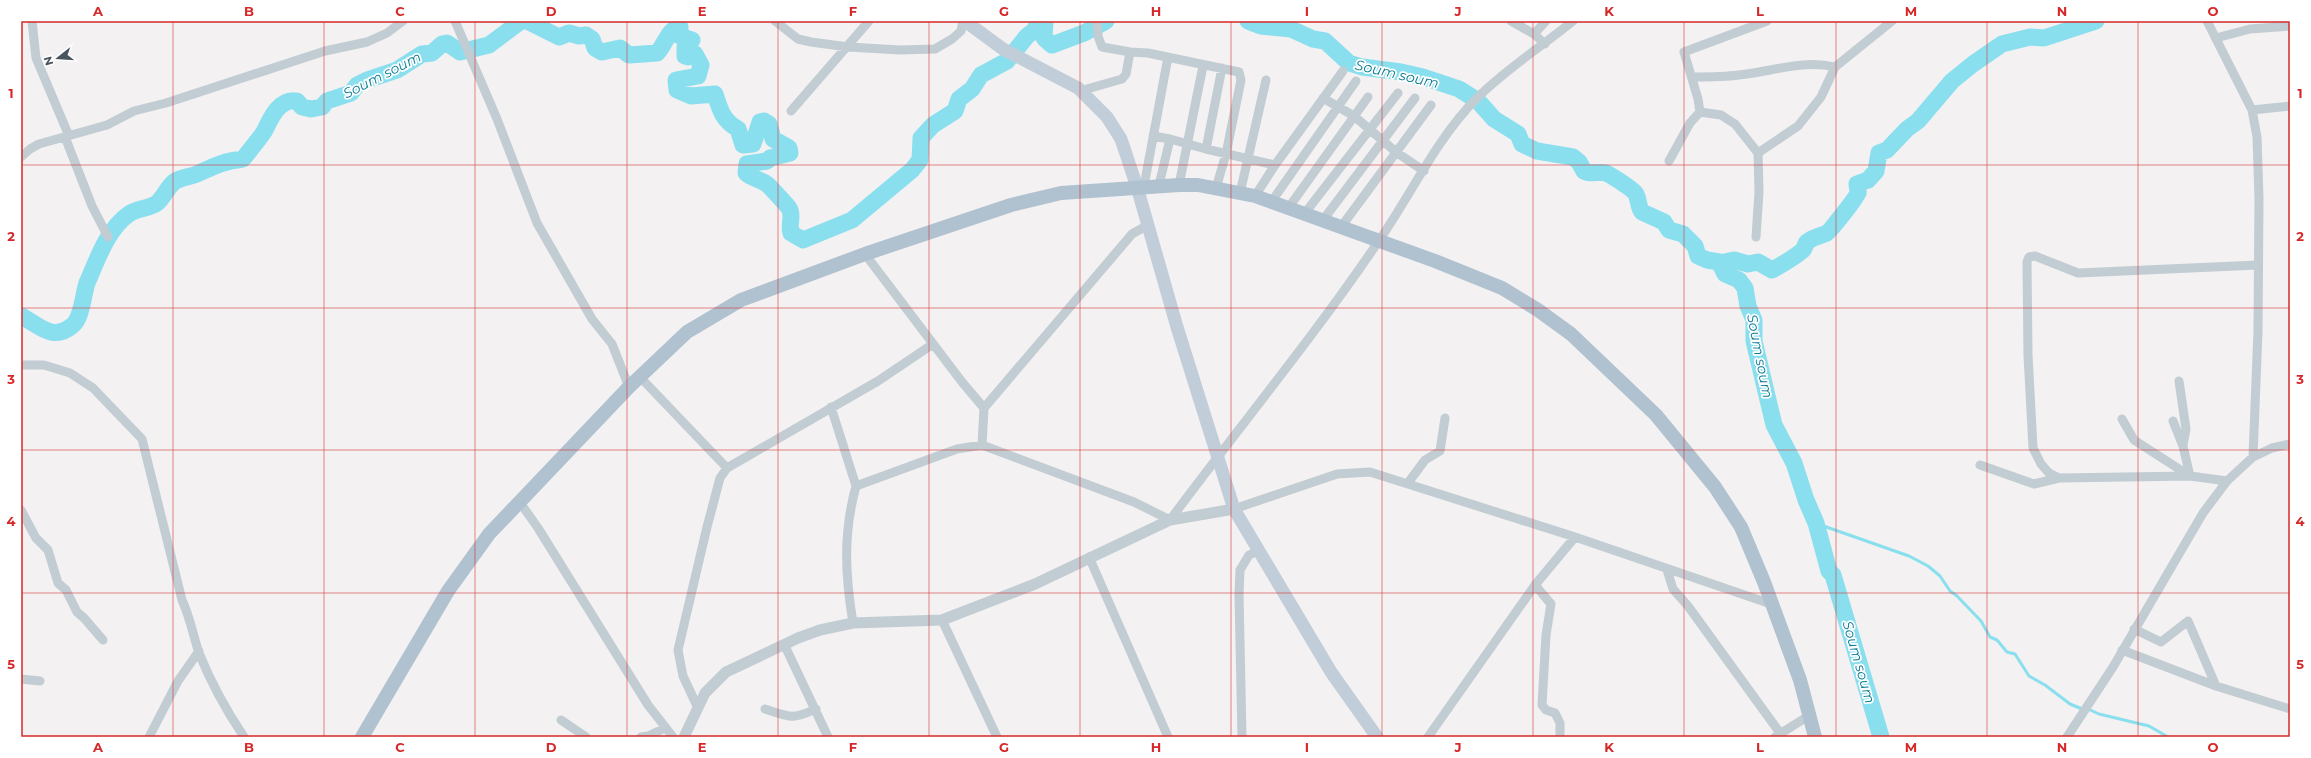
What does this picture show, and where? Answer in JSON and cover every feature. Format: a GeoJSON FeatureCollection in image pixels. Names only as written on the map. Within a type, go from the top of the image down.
{"type":"FeatureCollection","features":[{"type":"Feature","properties":{"kind":"main road"},"geometry":{"type":"LineString","coordinates":[[964,21],[1003,49],[1026,63],[1080,91],[1107,117],[1121,139],[1140,186],[1148,225],[1217,458],[1234,509],[1331,672],[1377,737]]}},
{"type":"Feature","properties":{"kind":"main road"},"geometry":{"type":"LineString","coordinates":[[362,737],[448,591],[489,534],[629,387],[687,332],[741,300],[865,254],[1018,204],[1061,193],[1159,185],[1216,188],[1255,196],[1289,207],[1435,261],[1502,288],[1538,310],[1570,334],[1656,415],[1715,487],[1740,527],[1800,680],[1815,737]]}},
{"type":"Feature","properties":{"kind":"street"},"geometry":{"type":"LineString","coordinates":[[32,21],[36,58],[67,136],[92,206],[108,237]]}},
{"type":"Feature","properties":{"kind":"street"},"geometry":{"type":"LineString","coordinates":[[21,157],[35,146],[107,125],[134,111],[166,103],[325,51],[367,42],[387,33],[403,21]]}},
{"type":"Feature","properties":{"kind":"street"},"geometry":{"type":"LineString","coordinates":[[455,21],[497,119],[537,223],[592,319],[612,344],[629,387]]}},
{"type":"Feature","properties":{"kind":"street"},"geometry":{"type":"LineString","coordinates":[[775,21],[798,39],[848,47],[935,49],[952,39],[961,31],[964,21]]}},
{"type":"Feature","properties":{"kind":"street"},"geometry":{"type":"LineString","coordinates":[[791,111],[869,21]]}},
{"type":"Feature","properties":{"kind":"street"},"geometry":{"type":"LineString","coordinates":[[1512,21],[1534,34],[1545,44]]}},
{"type":"Feature","properties":{"kind":"street"},"geometry":{"type":"LineString","coordinates":[[1534,34],[1546,21]]}},
{"type":"Feature","properties":{"kind":"street"},"geometry":{"type":"LineString","coordinates":[[1170,520],[1290,366],[1379,241],[1424,170],[1463,114],[1477,98],[1506,72],[1545,44],[1573,21]]}},
{"type":"Feature","properties":{"kind":"street"},"geometry":{"type":"LineString","coordinates":[[1700,112],[1692,77],[1684,52],[1767,21]]}},
{"type":"Feature","properties":{"kind":"street"},"geometry":{"type":"LineString","coordinates":[[1758,153],[1798,126],[1821,97],[1835,66],[1892,21]]}},
{"type":"Feature","properties":{"kind":"street"},"geometry":{"type":"LineString","coordinates":[[2208,23],[2252,110],[2257,137],[2259,199],[2253,457]]}},
{"type":"Feature","properties":{"kind":"street"},"geometry":{"type":"LineString","coordinates":[[2216,38],[2250,29],[2290,26]]}},
{"type":"Feature","properties":{"kind":"street"},"geometry":{"type":"LineString","coordinates":[[1097,28],[1102,47],[1168,57],[1202,66],[1222,68],[1239,72],[1241,76],[1226,154],[1216,188]]}},
{"type":"Feature","properties":{"kind":"street"},"geometry":{"type":"LineString","coordinates":[[1080,91],[1122,78],[1130,60],[1130,52]]}},
{"type":"Feature","properties":{"kind":"street"},"geometry":{"type":"LineString","coordinates":[[1140,186],[1153,136],[1168,57]]}},
{"type":"Feature","properties":{"kind":"street"},"geometry":{"type":"LineString","coordinates":[[1692,77],[1739,75],[1798,65],[1822,64],[1835,66]]}},
{"type":"Feature","properties":{"kind":"street"},"geometry":{"type":"LineString","coordinates":[[1179,185],[1202,66]]}},
{"type":"Feature","properties":{"kind":"street"},"geometry":{"type":"LineString","coordinates":[[1206,149],[1222,68]]}},
{"type":"Feature","properties":{"kind":"street"},"geometry":{"type":"LineString","coordinates":[[1255,196],[1275,165],[1343,71]]}},
{"type":"Feature","properties":{"kind":"street"},"geometry":{"type":"LineString","coordinates":[[1240,193],[1266,80]]}},
{"type":"Feature","properties":{"kind":"street"},"geometry":{"type":"LineString","coordinates":[[1272,201],[1356,81]]}},
{"type":"Feature","properties":{"kind":"street"},"geometry":{"type":"LineString","coordinates":[[1305,213],[1398,93]]}},
{"type":"Feature","properties":{"kind":"street"},"geometry":{"type":"LineString","coordinates":[[1289,207],[1368,97]]}},
{"type":"Feature","properties":{"kind":"street"},"geometry":{"type":"LineString","coordinates":[[1323,98],[1354,116],[1382,142],[1424,170]]}},
{"type":"Feature","properties":{"kind":"street"},"geometry":{"type":"LineString","coordinates":[[1323,220],[1415,98]]}},
{"type":"Feature","properties":{"kind":"street"},"geometry":{"type":"LineString","coordinates":[[1341,226],[1432,105]]}},
{"type":"Feature","properties":{"kind":"street"},"geometry":{"type":"LineString","coordinates":[[2252,110],[2290,106]]}},
{"type":"Feature","properties":{"kind":"street"},"geometry":{"type":"LineString","coordinates":[[1700,112],[1721,115],[1735,124],[1758,153],[1759,192],[1756,237]]}},
{"type":"Feature","properties":{"kind":"street"},"geometry":{"type":"LineString","coordinates":[[1669,161],[1690,123],[1700,112]]}},
{"type":"Feature","properties":{"kind":"street"},"geometry":{"type":"LineString","coordinates":[[1153,136],[1170,138],[1206,149],[1275,165]]}},
{"type":"Feature","properties":{"kind":"street"},"geometry":{"type":"LineString","coordinates":[[1159,185],[1170,138]]}},
{"type":"Feature","properties":{"kind":"street"},"geometry":{"type":"LineString","coordinates":[[982,445],[984,408],[1132,234],[1148,225]]}},
{"type":"Feature","properties":{"kind":"street"},"geometry":{"type":"LineString","coordinates":[[865,254],[933,344],[984,408]]}},
{"type":"Feature","properties":{"kind":"street"},"geometry":{"type":"LineString","coordinates":[[2059,478],[2049,473],[2040,464],[2033,448],[2028,355],[2027,262],[2029,257],[2035,256],[2078,273],[2258,264]]}},
{"type":"Feature","properties":{"kind":"street"},"geometry":{"type":"LineString","coordinates":[[697,706],[683,676],[678,650],[720,478],[727,468],[878,381],[933,344]]}},
{"type":"Feature","properties":{"kind":"street"},"geometry":{"type":"LineString","coordinates":[[21,365],[44,365],[70,373],[93,388],[142,439],[182,600],[191,620],[199,651],[221,703],[244,737]]}},
{"type":"Feature","properties":{"kind":"street"},"geometry":{"type":"LineString","coordinates":[[640,377],[727,468]]}},
{"type":"Feature","properties":{"kind":"street"},"geometry":{"type":"LineString","coordinates":[[2179,381],[2186,429],[2183,446]]}},
{"type":"Feature","properties":{"kind":"street"},"geometry":{"type":"LineString","coordinates":[[831,407],[856,486],[850,508],[845,540],[845,563],[853,623]]}},
{"type":"Feature","properties":{"kind":"street"},"geometry":{"type":"LineString","coordinates":[[1408,483],[1425,460],[1440,450],[1445,418]]}},
{"type":"Feature","properties":{"kind":"street"},"geometry":{"type":"LineString","coordinates":[[2122,419],[2134,440],[2190,476]]}},
{"type":"Feature","properties":{"kind":"street"},"geometry":{"type":"LineString","coordinates":[[2173,421],[2183,446],[2190,476]]}},
{"type":"Feature","properties":{"kind":"street"},"geometry":{"type":"LineString","coordinates":[[2067,737],[2122,650],[2203,513],[2227,481],[2253,457],[2272,448],[2290,444]]}},
{"type":"Feature","properties":{"kind":"street"},"geometry":{"type":"LineString","coordinates":[[856,486],[957,449],[982,445],[1134,502],[1170,520]]}},
{"type":"Feature","properties":{"kind":"street"},"geometry":{"type":"LineString","coordinates":[[1980,465],[2034,484],[2059,478],[2190,476],[2227,481]]}},
{"type":"Feature","properties":{"kind":"street"},"geometry":{"type":"LineString","coordinates":[[684,737],[704,693],[726,672],[784,644],[820,630],[853,623],[942,620],[1035,584],[1089,557],[1170,520],[1234,509],[1330,477],[1353,472],[1370,472],[1408,483],[1575,537],[1667,570],[1771,604]]}},
{"type":"Feature","properties":{"kind":"street"},"geometry":{"type":"LineString","coordinates":[[519,501],[538,528],[648,705],[673,737]]}},
{"type":"Feature","properties":{"kind":"street"},"geometry":{"type":"LineString","coordinates":[[21,510],[36,538],[48,550],[58,583],[66,590],[77,612],[103,640]]}},
{"type":"Feature","properties":{"kind":"street"},"geometry":{"type":"LineString","coordinates":[[1428,737],[1535,585],[1575,537]]}},
{"type":"Feature","properties":{"kind":"street"},"geometry":{"type":"LineString","coordinates":[[1242,737],[1239,595],[1240,570],[1249,555],[1258,551]]}},
{"type":"Feature","properties":{"kind":"street"},"geometry":{"type":"LineString","coordinates":[[1089,557],[1168,737]]}},
{"type":"Feature","properties":{"kind":"street"},"geometry":{"type":"LineString","coordinates":[[1667,570],[1673,589],[1688,606],[1778,735],[1810,715]]}},
{"type":"Feature","properties":{"kind":"street"},"geometry":{"type":"LineString","coordinates":[[1535,585],[1551,604],[1546,635],[1542,705],[1546,710],[1555,714],[1560,723],[1560,737]]}},
{"type":"Feature","properties":{"kind":"street"},"geometry":{"type":"LineString","coordinates":[[942,620],[997,737]]}},
{"type":"Feature","properties":{"kind":"street"},"geometry":{"type":"LineString","coordinates":[[2134,629],[2161,642],[2188,622],[2216,686]]}},
{"type":"Feature","properties":{"kind":"street"},"geometry":{"type":"LineString","coordinates":[[784,644],[828,737]]}},
{"type":"Feature","properties":{"kind":"street"},"geometry":{"type":"LineString","coordinates":[[2122,650],[2216,686],[2290,709]]}},
{"type":"Feature","properties":{"kind":"street"},"geometry":{"type":"LineString","coordinates":[[149,737],[178,681],[199,651]]}},
{"type":"Feature","properties":{"kind":"street"},"geometry":{"type":"LineString","coordinates":[[21,679],[40,681]]}},
{"type":"Feature","properties":{"kind":"street"},"geometry":{"type":"LineString","coordinates":[[765,709],[791,717],[798,717],[816,709]]}},
{"type":"Feature","properties":{"kind":"street"},"geometry":{"type":"LineString","coordinates":[[561,720],[586,737]]}},
{"type":"Feature","properties":{"kind":"street"},"geometry":{"type":"LineString","coordinates":[[640,737],[648,736],[665,728]]}},
{"type":"Feature","properties":{"kind":"waterway","name":"Soum soum"},"geometry":{"type":"LineString","coordinates":[[21,316],[39,327],[52,332],[65,330],[73,325],[82,306],[87,283],[99,255],[115,227],[132,212],[157,203],[177,180],[224,163],[243,159],[264,132],[273,114],[286,102],[297,101],[302,107],[311,109],[322,107],[327,101],[351,93],[357,85],[367,80],[397,70],[422,54],[432,53],[442,44],[447,43],[460,52],[489,45],[521,21]]}},
{"type":"Feature","properties":{"kind":"waterway","name":"Soum soum"},"geometry":{"type":"LineString","coordinates":[[527,21],[559,37],[569,33],[579,36],[586,35],[592,39],[595,48],[602,52],[620,48],[629,55],[657,53],[673,30],[680,27],[680,36],[692,40],[685,47],[685,56],[688,57],[695,54],[701,65],[698,76],[676,80],[677,90],[691,96],[715,94],[725,119],[738,129],[743,145],[753,144],[760,122],[764,121],[769,124],[773,139],[789,148],[790,153],[770,158],[767,161],[747,164],[746,173],[768,185],[788,206],[791,214],[791,233],[803,240],[852,220],[912,170],[920,160],[921,138],[933,125],[955,111],[959,99],[972,89],[981,75],[1007,61],[1027,36],[1035,30],[1038,21]]}},
{"type":"Feature","properties":{"kind":"waterway","name":"Soum soum"},"geometry":{"type":"LineString","coordinates":[[1045,21],[1044,38],[1052,45],[1084,33],[1106,21]]}},
{"type":"Feature","properties":{"kind":"waterway","name":"Soum soum"},"geometry":{"type":"LineString","coordinates":[[1248,21],[1261,26],[1291,29],[1313,39],[1325,41],[1349,63],[1362,67],[1401,72],[1423,77],[1459,89],[1478,101],[1494,119],[1518,134],[1522,144],[1537,151],[1573,157],[1579,162],[1584,171],[1589,173],[1606,173],[1631,189],[1636,194],[1642,212],[1664,222],[1669,230],[1683,234],[1695,246],[1698,256],[1707,260],[1719,262],[1725,274],[1739,280],[1745,288],[1748,306],[1754,320],[1754,341],[1774,425],[1794,463],[1806,500],[1816,523],[1829,571],[1833,575],[1881,737]]}},
{"type":"Feature","properties":{"kind":"waterway"},"geometry":{"type":"LineString","coordinates":[[1720,263],[1734,260],[1748,264],[1758,262],[1772,270],[1792,258],[1803,250],[1809,240],[1829,231],[1857,196],[1857,184],[1868,180],[1876,171],[1879,153],[1887,150],[1907,129],[1918,121],[1952,81],[1973,64],[2002,44],[2030,37],[2044,38],[2096,21]]}},
{"type":"Feature","properties":{"kind":"waterway"},"geometry":{"type":"LineString","coordinates":[[1815,523],[1909,556],[1928,566],[1940,576],[1950,591],[1957,596],[1981,621],[1990,637],[1997,640],[2007,652],[2015,654],[2029,676],[2045,685],[2070,704],[2082,709]]}},
{"type":"Feature","properties":{"kind":"waterway"},"geometry":{"type":"LineString","coordinates":[[2088,709],[2099,714],[2149,726],[2168,737]]}}]}
